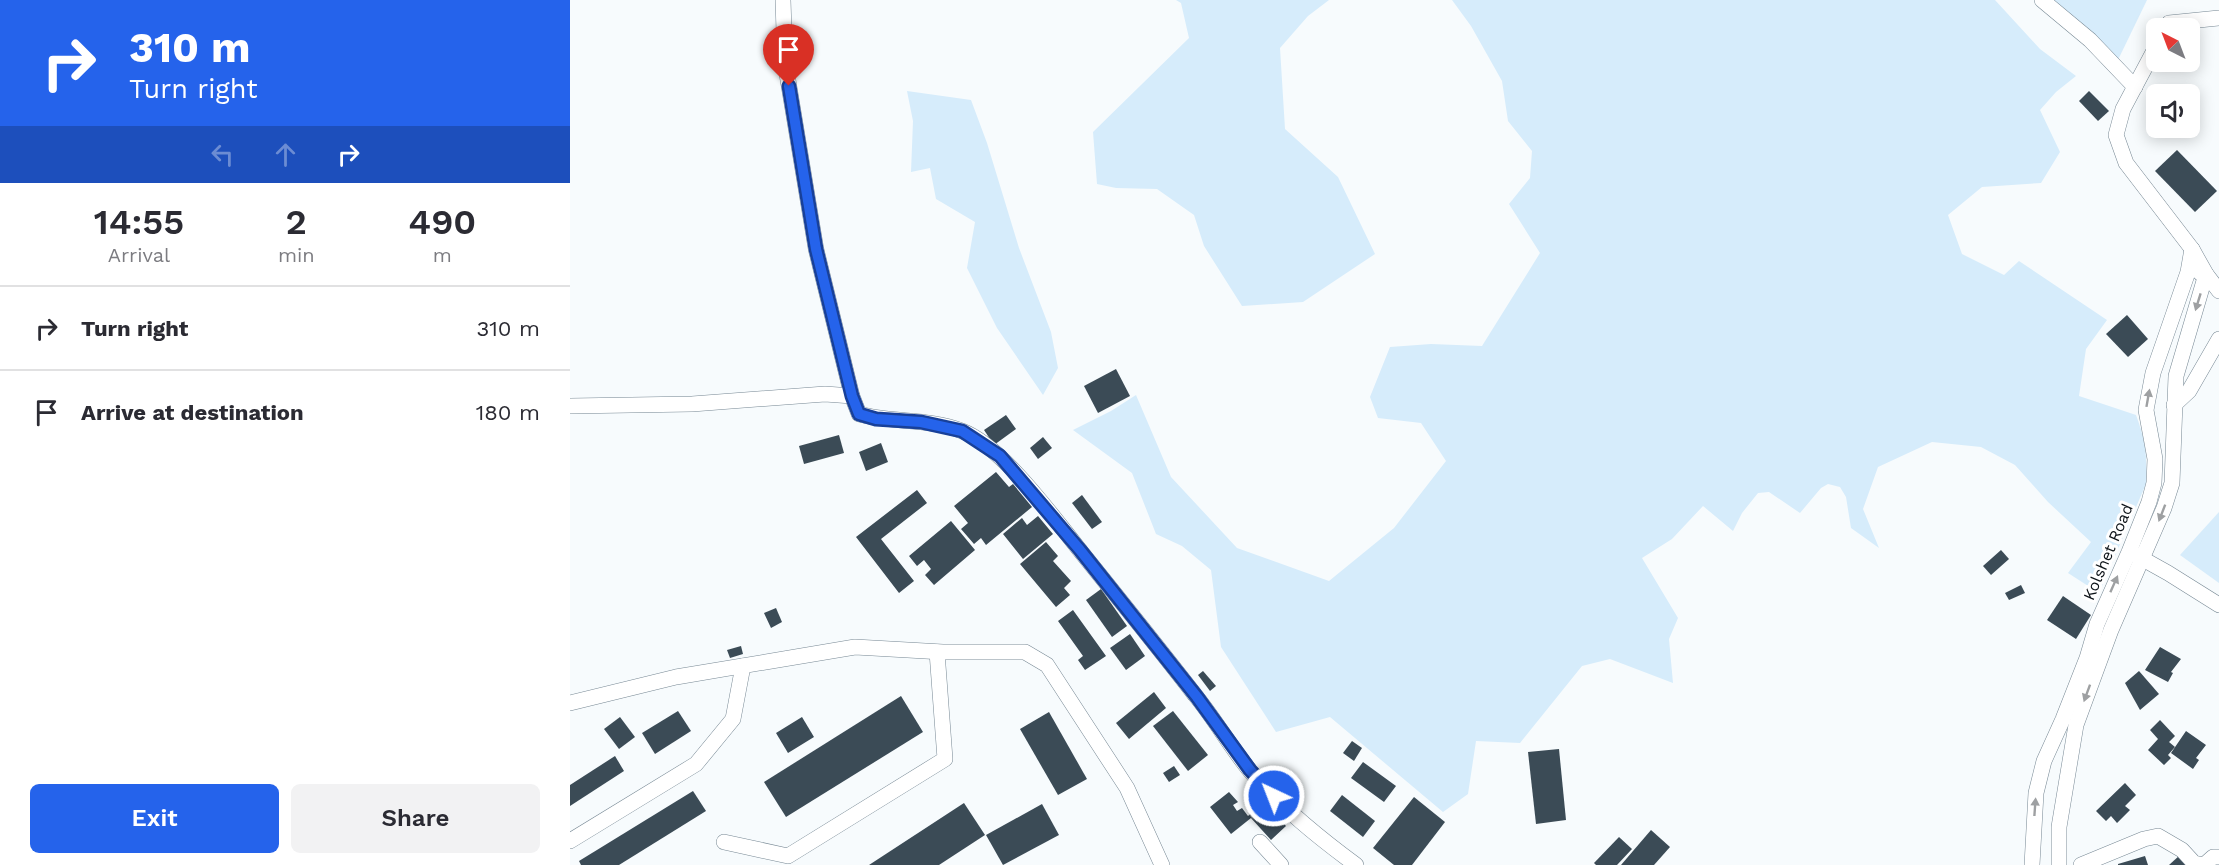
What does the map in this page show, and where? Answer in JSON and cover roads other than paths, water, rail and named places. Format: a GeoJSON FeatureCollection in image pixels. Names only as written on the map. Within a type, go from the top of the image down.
{"type":"FeatureCollection","features":[{"type":"Feature","properties":{"kind":"street"},"geometry":{"type":"LineString","coordinates":[[783,0],[785,62],[816,249],[852,396],[859,414],[876,419],[921,422],[962,431],[1000,456],[1065,531],[1197,697],[1250,770],[1286,809],[1328,845],[1356,865]]}},
{"type":"Feature","properties":{"kind":"street"},"geometry":{"type":"LineString","coordinates":[[2042,0],[2090,40],[2135,87]]}},
{"type":"Feature","properties":{"kind":"street"},"geometry":{"type":"LineString","coordinates":[[2200,21],[2219,18]]}},
{"type":"Feature","properties":{"kind":"street"},"geometry":{"type":"LineString","coordinates":[[2146,66],[2123,109],[2116,135],[2126,163],[2192,249],[2219,291]]}},
{"type":"Feature","properties":{"kind":"street","name":"Kolshet Road"},"geometry":{"type":"LineString","coordinates":[[2032,865],[2036,793],[2044,761],[2070,722],[2111,630],[2136,555],[2154,483],[2155,459],[2146,410],[2152,373],[2188,272],[2192,249]]}},
{"type":"Feature","properties":{"kind":"street"},"geometry":{"type":"LineString","coordinates":[[2188,272],[2206,274]]}},
{"type":"Feature","properties":{"kind":"street","name":"Kolshet Road"},"geometry":{"type":"LineString","coordinates":[[2058,865],[2059,826],[2070,722],[2097,624],[2164,508],[2172,483],[2176,376],[2206,274]]}},
{"type":"Feature","properties":{"kind":"street"},"geometry":{"type":"LineString","coordinates":[[2174,405],[2189,391],[2219,339]]}},
{"type":"Feature","properties":{"kind":"street"},"geometry":{"type":"LineString","coordinates":[[570,406],[692,404],[825,394],[852,396]]}},
{"type":"Feature","properties":{"kind":"street"},"geometry":{"type":"LineString","coordinates":[[2154,483],[2172,483]]}},
{"type":"Feature","properties":{"kind":"street"},"geometry":{"type":"LineString","coordinates":[[2136,555],[2219,605]]}},
{"type":"Feature","properties":{"kind":"street"},"geometry":{"type":"LineString","coordinates":[[2097,624],[2111,630]]}},
{"type":"Feature","properties":{"kind":"street"},"geometry":{"type":"LineString","coordinates":[[570,703],[676,677],[855,647],[937,652],[1025,652],[1047,664],[1127,788],[1162,865]]}},
{"type":"Feature","properties":{"kind":"street"},"geometry":{"type":"LineString","coordinates":[[724,842],[788,856],[945,759],[937,652]]}},
{"type":"Feature","properties":{"kind":"street"},"geometry":{"type":"LineString","coordinates":[[570,841],[696,764],[733,719],[743,666]]}},
{"type":"Feature","properties":{"kind":"street"},"geometry":{"type":"LineString","coordinates":[[2081,865],[2144,839],[2158,836],[2182,850],[2194,863],[2204,865],[2213,857],[2219,857]]}},
{"type":"Feature","properties":{"kind":"street"},"geometry":{"type":"LineString","coordinates":[[1260,842],[1281,865]]}}]}
